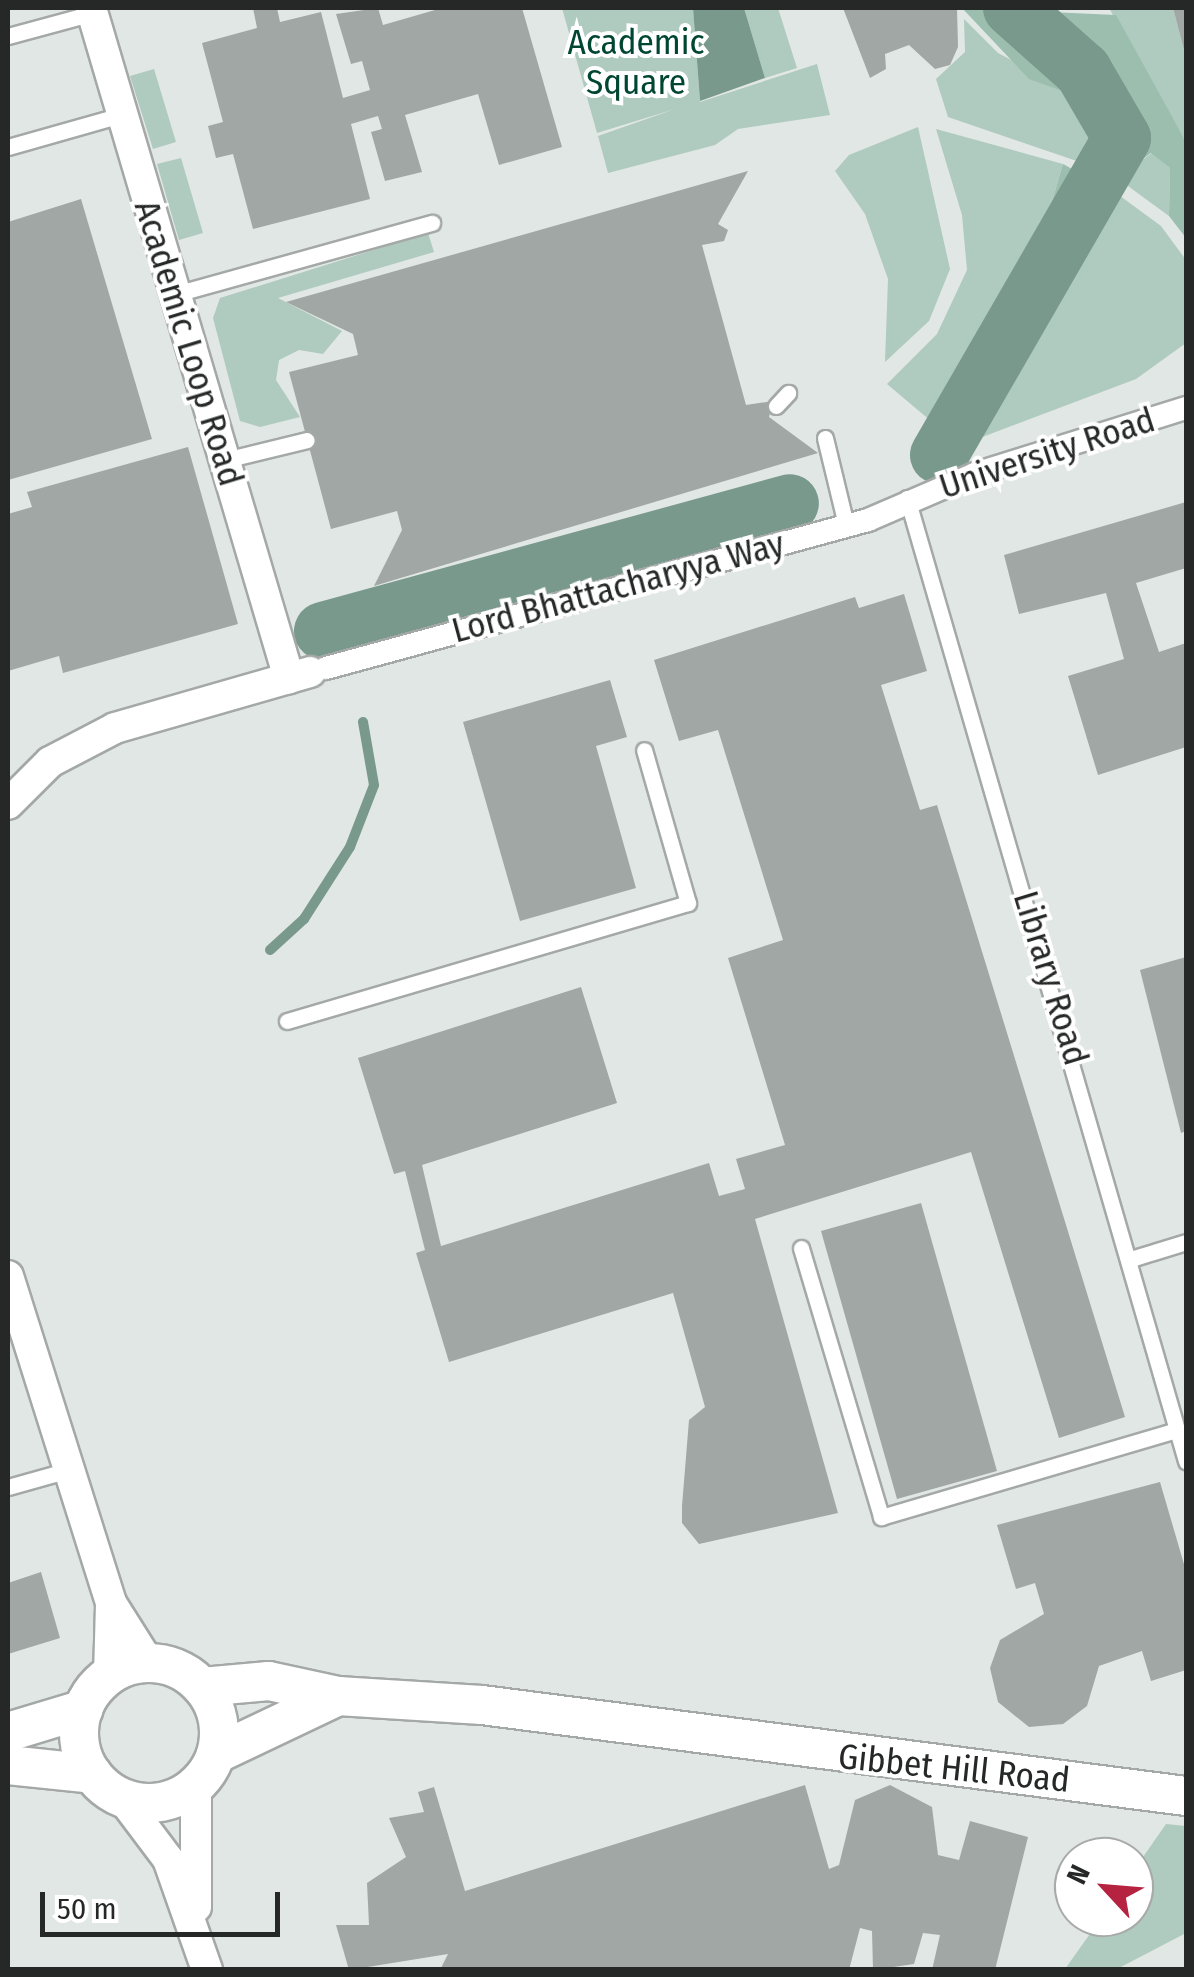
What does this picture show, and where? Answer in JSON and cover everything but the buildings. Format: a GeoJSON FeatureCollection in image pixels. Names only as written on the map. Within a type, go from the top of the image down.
{"type":"FeatureCollection","features":[{"type":"Feature","properties":{"kind":"street","name":"Academic Loop Road"},"geometry":{"type":"LineString","coordinates":[[92,10],[172,295],[225,460],[308,672]]}},
{"type":"Feature","properties":{"kind":"street","name":"University Road"},"geometry":{"type":"LineString","coordinates":[[907,498],[1186,408]]}},
{"type":"Feature","properties":{"kind":"street","name":"Lord Bhattacharyya Way"},"geometry":{"type":"LineString","coordinates":[[8,804],[50,762],[114,728],[846,525],[907,498]]}},
{"type":"Feature","properties":{"kind":"street"},"geometry":{"type":"LineString","coordinates":[[8,1276],[111,1602],[150,1663],[202,1687],[217,1714],[206,1770],[196,1925]]}},
{"type":"Feature","properties":{"kind":"street"},"geometry":{"type":"LineString","coordinates":[[109,1676],[111,1602]]}},
{"type":"Feature","properties":{"kind":"street"},"geometry":{"type":"LineString","coordinates":[[150,1663],[109,1676],[84,1709],[81,1747],[168,1859],[196,1925],[207,1970]]}},
{"type":"Feature","properties":{"kind":"street","name":"Gibbet Hill Road"},"geometry":{"type":"LineString","coordinates":[[202,1687],[269,1680],[338,1696],[1186,1784]]}},
{"type":"Feature","properties":{"kind":"street"},"geometry":{"type":"LineString","coordinates":[[8,1765],[164,1802],[206,1770],[338,1696]]}},
{"type":"Feature","properties":{"kind":"street"},"geometry":{"type":"LineString","coordinates":[[8,1732],[84,1709]]}},
{"type":"Feature","properties":{"kind":"street","name":"Gibbet Hill Road"},"geometry":{"type":"LineString","coordinates":[[723,1737],[1186,1796]]}},
{"type":"Feature","properties":{"kind":"lane"},"geometry":{"type":"LineString","coordinates":[[8,36],[92,10]]}},
{"type":"Feature","properties":{"kind":"lane"},"geometry":{"type":"LineString","coordinates":[[8,147],[121,115]]}},
{"type":"Feature","properties":{"kind":"lane"},"geometry":{"type":"LineString","coordinates":[[172,295],[432,224]]}},
{"type":"Feature","properties":{"kind":"lane"},"geometry":{"type":"LineString","coordinates":[[776,406],[788,393]]}},
{"type":"Feature","properties":{"kind":"lane"},"geometry":{"type":"LineString","coordinates":[[825,438],[846,525]]}},
{"type":"Feature","properties":{"kind":"lane"},"geometry":{"type":"LineString","coordinates":[[225,460],[308,440]]}},
{"type":"Feature","properties":{"kind":"lane","name":"Library Road"},"geometry":{"type":"LineString","coordinates":[[907,498],[1134,1258],[1186,1461]]}},
{"type":"Feature","properties":{"kind":"lane"},"geometry":{"type":"LineString","coordinates":[[286,1020],[688,904],[644,750]]}},
{"type":"Feature","properties":{"kind":"lane"},"geometry":{"type":"LineString","coordinates":[[1134,1258],[1186,1242]]}},
{"type":"Feature","properties":{"kind":"lane"},"geometry":{"type":"LineString","coordinates":[[802,1248],[881,1517],[1178,1430]]}},
{"type":"Feature","properties":{"kind":"lane"},"geometry":{"type":"LineString","coordinates":[[8,1487],[69,1470]]}},
{"type":"Feature","properties":{"kind":"green space"},"geometry":{"type":"Polygon","coordinates":[[[562,8],[693,8],[700,102],[817,64],[830,115],[738,129],[715,145],[608,173],[598,136],[675,109],[597,133],[562,8]]]}},
{"type":"Feature","properties":{"kind":"green space","name":"Academic Square"},"geometry":{"type":"Polygon","coordinates":[[[744,8],[778,8],[797,68],[765,78],[744,8]]]}},
{"type":"Feature","properties":{"kind":"green space"},"geometry":{"type":"Polygon","coordinates":[[[1109,8],[1173,8],[1186,58],[1186,142],[1109,8]]]}},
{"type":"Feature","properties":{"kind":"green space"},"geometry":{"type":"Polygon","coordinates":[[[964,19],[998,53],[1088,100],[1100,169],[948,117],[936,79],[965,52],[964,19]]]}},
{"type":"Feature","properties":{"kind":"green space"},"geometry":{"type":"Polygon","coordinates":[[[154,69],[176,142],[153,149],[130,76],[154,69]]]}},
{"type":"Feature","properties":{"kind":"green space"},"geometry":{"type":"Polygon","coordinates":[[[918,127],[950,269],[929,321],[885,362],[888,279],[865,214],[835,171],[849,155],[918,127]]]}},
{"type":"Feature","properties":{"kind":"green space"},"geometry":{"type":"Polygon","coordinates":[[[936,129],[1063,164],[1031,273],[938,427],[887,384],[937,334],[967,270],[962,215],[936,129]]]}},
{"type":"Feature","properties":{"kind":"green space"},"geometry":{"type":"Polygon","coordinates":[[[1152,153],[1170,168],[1169,216],[1117,178],[1152,153]]]}},
{"type":"Feature","properties":{"kind":"green space"},"geometry":{"type":"Polygon","coordinates":[[[181,158],[203,233],[179,240],[157,164],[181,158]]]}},
{"type":"Feature","properties":{"kind":"green space"},"geometry":{"type":"Polygon","coordinates":[[[1116,193],[1161,226],[1186,260],[1186,343],[1136,379],[977,439],[1116,193]]]}},
{"type":"Feature","properties":{"kind":"green space"},"geometry":{"type":"Polygon","coordinates":[[[428,233],[434,252],[278,298],[342,331],[323,354],[299,350],[279,360],[276,380],[300,417],[260,427],[240,421],[213,318],[220,298],[428,233]]]}},
{"type":"Feature","properties":{"kind":"green space"},"geometry":{"type":"Polygon","coordinates":[[[1166,1824],[1186,1826],[1186,1933],[1117,1969],[1065,1969],[1088,1937],[1154,1937],[1154,1841],[1166,1824]]]}},
{"type":"Feature","properties":{"kind":"shaded area"},"geometry":{"type":"Polygon","coordinates":[[[693,8],[744,8],[765,78],[700,101],[693,8]]]}},
{"type":"Feature","properties":{"kind":"shaded area"},"geometry":{"type":"Polygon","coordinates":[[[962,8],[1116,15],[1186,142],[1186,238],[1169,216],[1170,168],[1151,153],[1117,178],[1100,169],[1088,100],[1029,79],[962,8]]]}},
{"type":"Feature","properties":{"kind":"shaded area"},"geometry":{"type":"Polygon","coordinates":[[[1063,164],[1116,193],[977,439],[938,427],[1031,273],[1063,164]]]}},
{"type":"Feature","properties":{"kind":"waterway"},"geometry":{"type":"LineString","coordinates":[[939,455],[1122,138],[1083,71],[1012,8]]}},
{"type":"Feature","properties":{"kind":"waterway"},"geometry":{"type":"LineString","coordinates":[[323,631],[790,503]]}},
{"type":"Feature","properties":{"kind":"waterway"},"geometry":{"type":"LineString","coordinates":[[282,644],[323,631]]}},
{"type":"Feature","properties":{"kind":"waterway"},"geometry":{"type":"LineString","coordinates":[[270,950],[304,919],[350,847],[374,785],[363,722]]}}]}
